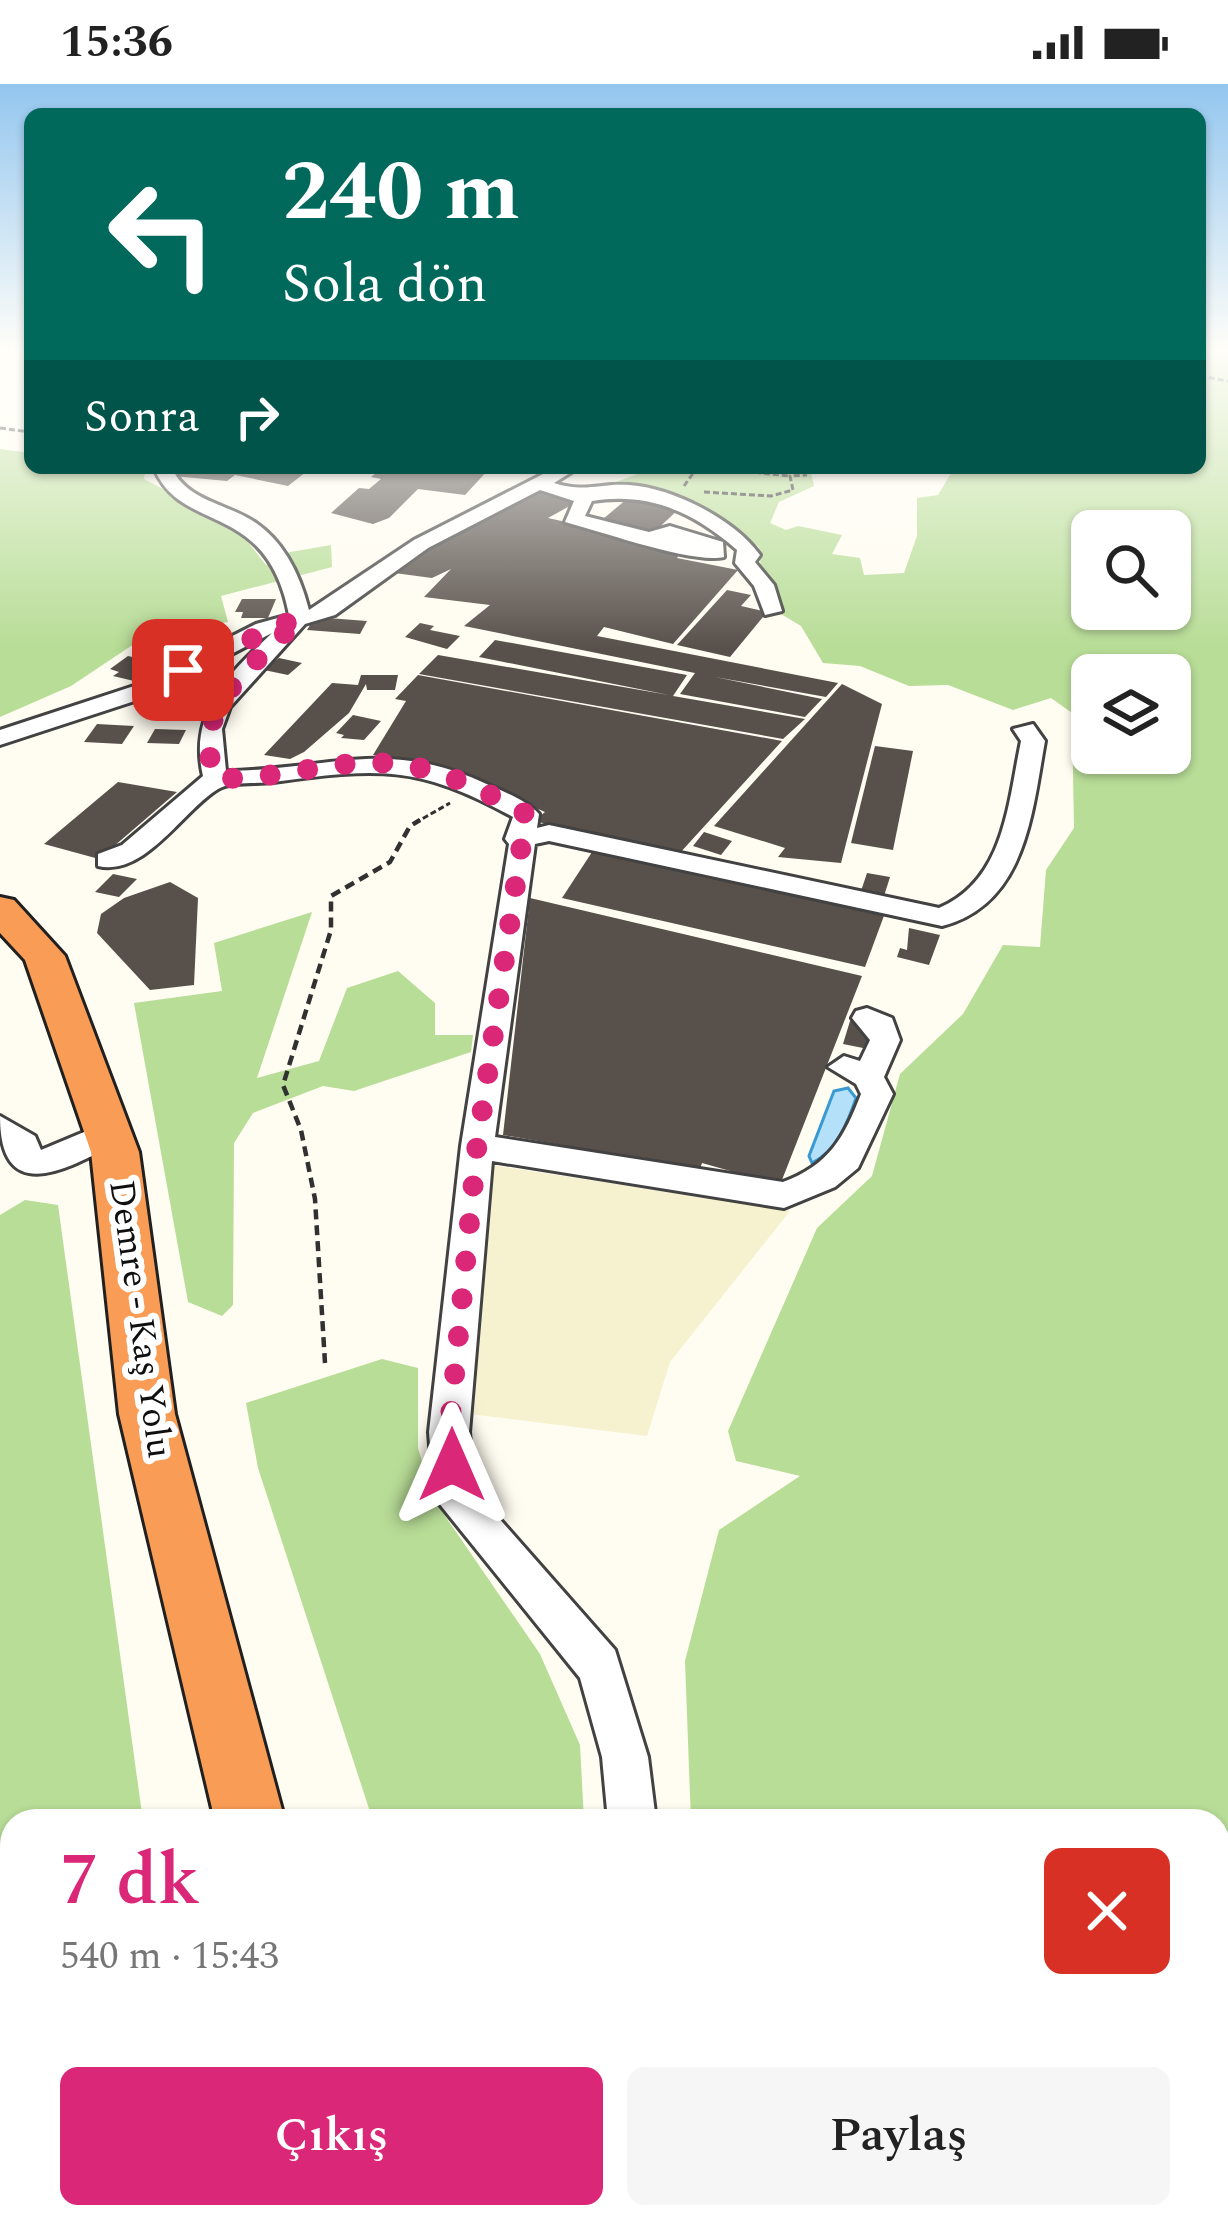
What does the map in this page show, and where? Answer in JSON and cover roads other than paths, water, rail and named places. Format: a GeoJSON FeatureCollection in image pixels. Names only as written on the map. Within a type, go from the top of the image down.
{"type":"FeatureCollection","features":[{"type":"Feature","properties":{"kind":"highway","name":"Demre - Kaş Yolu"},"geometry":{"type":"LineString","coordinates":[[0,909],[44,956],[115,1152],[148,1414],[247,1809]]}},
{"type":"Feature","properties":{"kind":"street"},"geometry":{"type":"LineString","coordinates":[[166,474],[171,485],[248,526],[268,542],[296,595],[300,617]]}},
{"type":"Feature","properties":{"kind":"street"},"geometry":{"type":"LineString","coordinates":[[0,738],[142,691],[264,629],[328,611],[422,544],[558,474]]}},
{"type":"Feature","properties":{"kind":"street"},"geometry":{"type":"LineString","coordinates":[[539,484],[580,497],[626,490],[682,501],[696,521],[745,545],[750,555],[745,562],[764,585],[772,611]]}},
{"type":"Feature","properties":{"kind":"street"},"geometry":{"type":"LineString","coordinates":[[580,497],[585,504],[572,518],[658,537]]}},
{"type":"Feature","properties":{"kind":"street"},"geometry":{"type":"LineString","coordinates":[[216,778],[209,760],[216,709],[230,683],[261,662],[300,617]]}},
{"type":"Feature","properties":{"kind":"street"},"geometry":{"type":"LineString","coordinates":[[518,839],[549,833],[942,917],[971,909],[1004,870],[1033,741],[1025,729]]}},
{"type":"Feature","properties":{"kind":"street"},"geometry":{"type":"LineString","coordinates":[[107,860],[131,851],[216,778],[250,779],[382,762],[460,782],[526,814],[518,839],[477,1146],[449,1432],[454,1497],[599,1666],[625,1757],[631,1809]]}},
{"type":"Feature","properties":{"kind":"street"},"geometry":{"type":"LineString","coordinates":[[477,1146],[784,1195],[822,1182],[852,1160],[877,1094],[856,1072],[885,1040],[881,1025],[868,1018]]}},
{"type":"Feature","properties":{"kind":"street"},"geometry":{"type":"LineString","coordinates":[[0,1128],[23,1145],[30,1165],[55,1160],[108,1134]]}},
{"type":"Feature","properties":{"kind":"water"},"geometry":{"type":"Polygon","coordinates":[[[848,1088],[856,1098],[845,1126],[828,1152],[812,1163],[809,1156],[834,1091],[848,1088]]]}}]}
